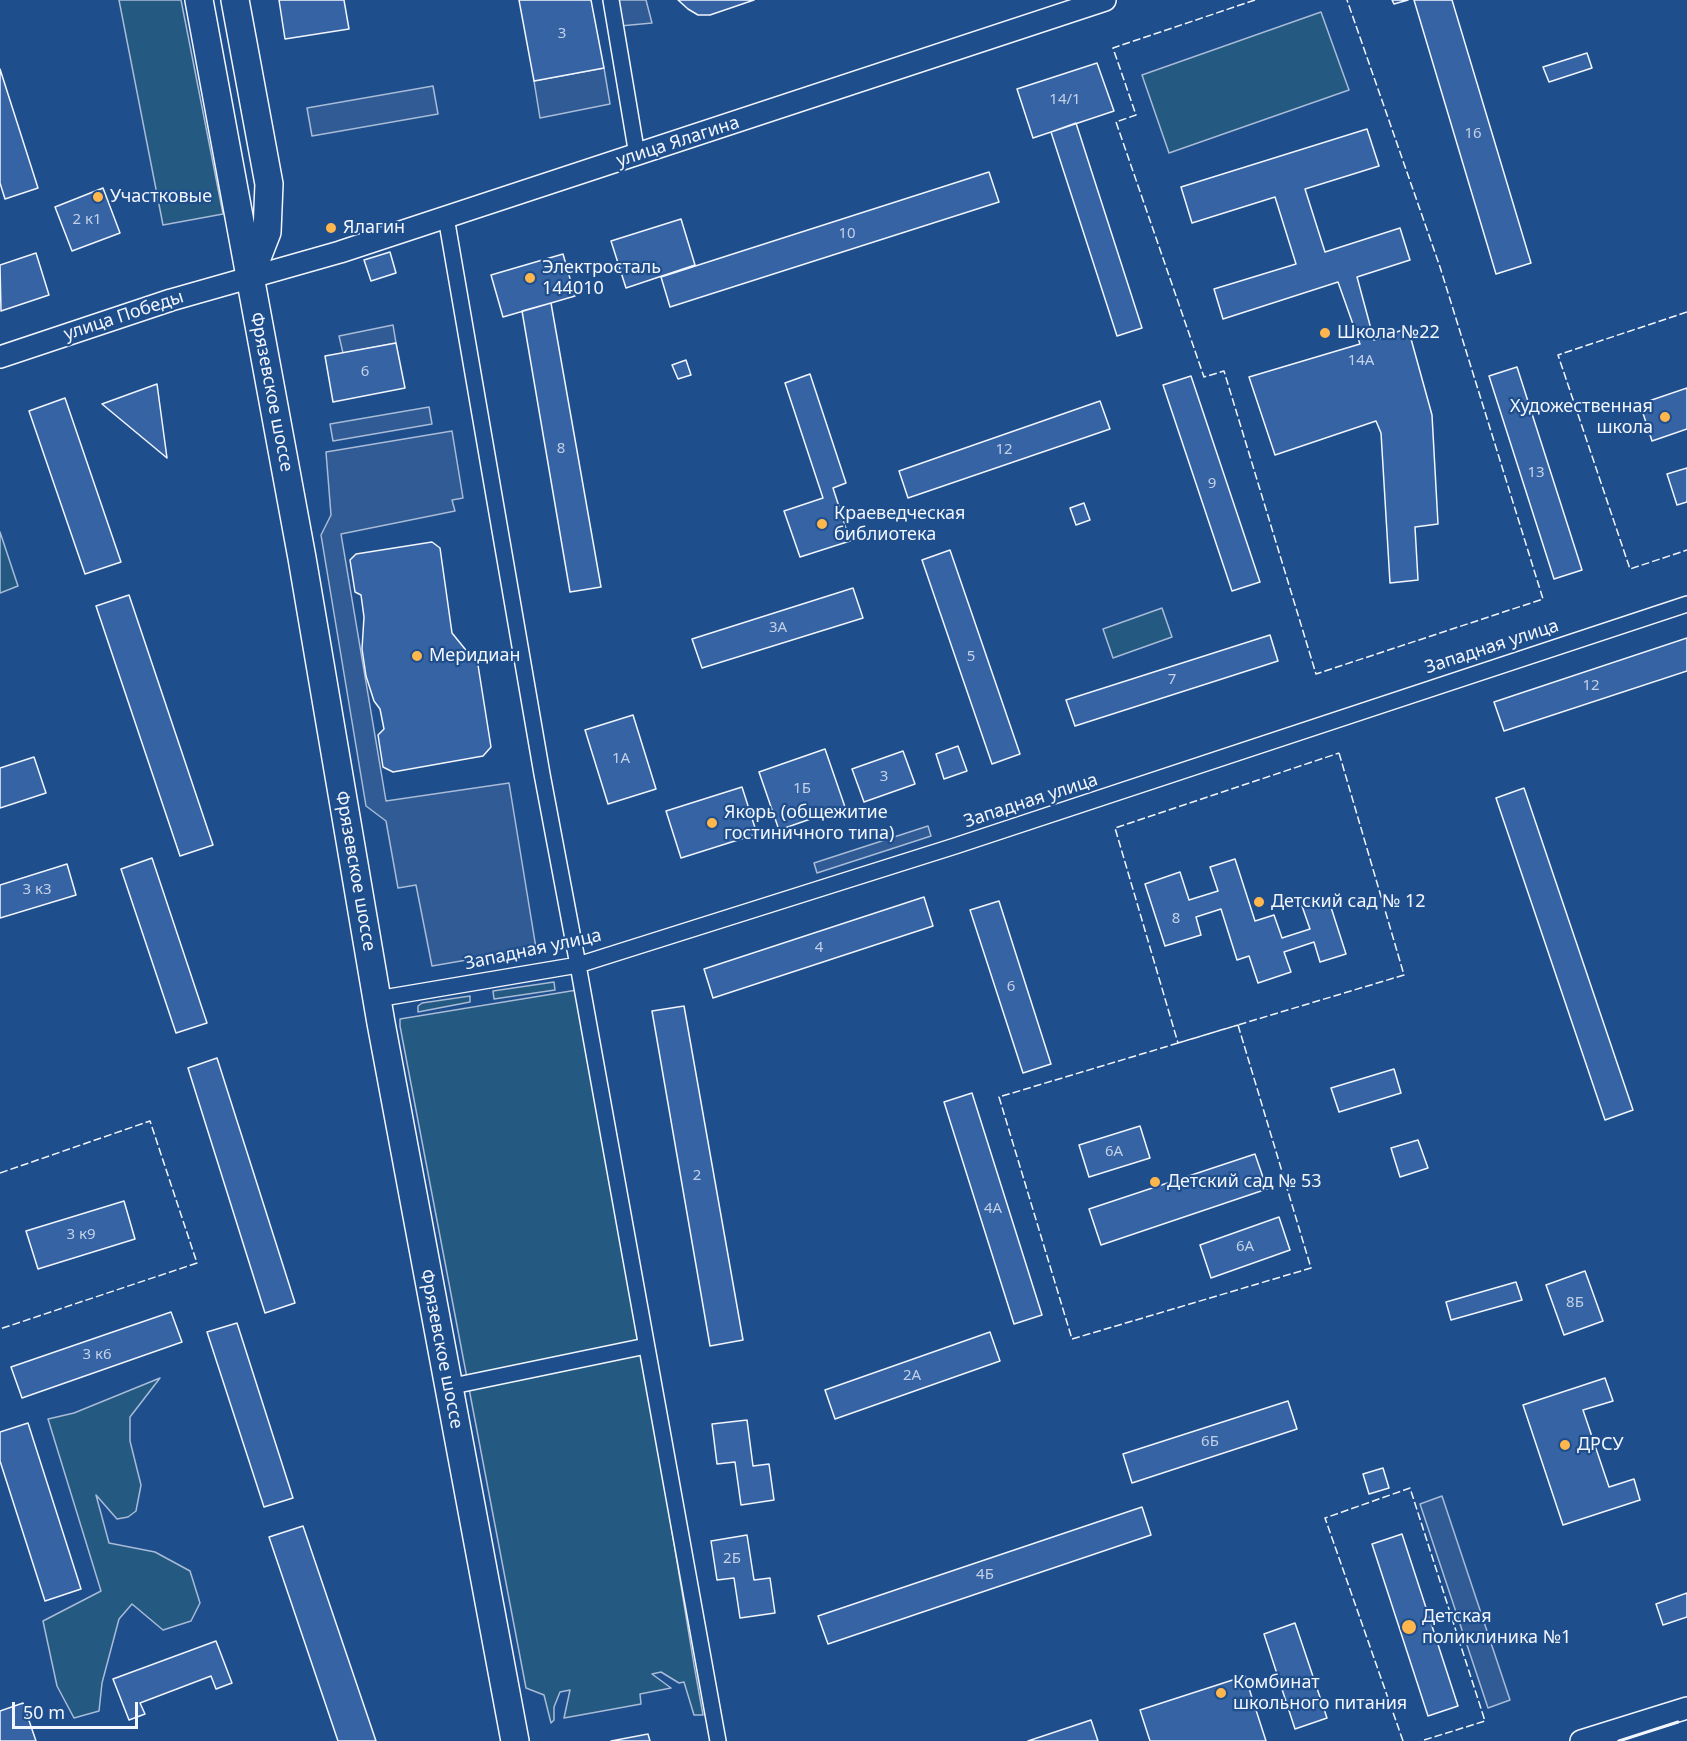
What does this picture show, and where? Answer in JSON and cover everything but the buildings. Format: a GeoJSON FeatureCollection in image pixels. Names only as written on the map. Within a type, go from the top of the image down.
{"type":"FeatureCollection","features":[{"type":"Feature","properties":{"kind":"highway","name":"Фрязевское шоссе"},"geometry":{"type":"LineString","coordinates":[[199,0],[302,558],[377,999],[515,1741]]}},
{"type":"Feature","properties":{"kind":"highway"},"geometry":{"type":"LineString","coordinates":[[235,0],[269,184],[267,232],[249,278]]}},
{"type":"Feature","properties":{"kind":"street"},"geometry":{"type":"LineString","coordinates":[[611,0],[637,155]]}},
{"type":"Feature","properties":{"kind":"street","name":"улица Ялагина"},"geometry":{"type":"LineString","coordinates":[[249,278],[340,252],[1105,0]]}},
{"type":"Feature","properties":{"kind":"street"},"geometry":{"type":"LineString","coordinates":[[446,217],[542,774],[718,1741]]}},
{"type":"Feature","properties":{"kind":"street","name":"улица Победы"},"geometry":{"type":"LineString","coordinates":[[0,357],[171,300],[249,278]]}},
{"type":"Feature","properties":{"kind":"street","name":"Западная улица"},"geometry":{"type":"LineString","coordinates":[[377,999],[578,965],[955,846],[1687,604]]}},
{"type":"Feature","properties":{"kind":"street"},"geometry":{"type":"LineString","coordinates":[[448,1387],[646,1346]]}},
{"type":"Feature","properties":{"kind":"street"},"geometry":{"type":"LineString","coordinates":[[1581,1741],[1687,1708]]}},
{"type":"Feature","properties":{"kind":"shaded area"},"geometry":{"type":"Polygon","coordinates":[[[119,0],[181,0],[223,214],[163,225],[119,0]]]}},
{"type":"Feature","properties":{"kind":"shaded area"},"geometry":{"type":"Polygon","coordinates":[[[615,0],[646,0],[652,23],[620,26],[615,0]]]}},
{"type":"Feature","properties":{"kind":"shaded area"},"geometry":{"type":"Polygon","coordinates":[[[1321,12],[1349,90],[1169,153],[1142,75],[1321,12]]]}},
{"type":"Feature","properties":{"kind":"shaded area"},"geometry":{"type":"Polygon","coordinates":[[[604,68],[610,104],[540,118],[534,81],[604,68]]]}},
{"type":"Feature","properties":{"kind":"shaded area"},"geometry":{"type":"Polygon","coordinates":[[[433,86],[438,114],[312,136],[307,108],[433,86]]]}},
{"type":"Feature","properties":{"kind":"shaded area"},"geometry":{"type":"Polygon","coordinates":[[[393,325],[396,343],[343,353],[339,336],[393,325]]]}},
{"type":"Feature","properties":{"kind":"shaded area"},"geometry":{"type":"Polygon","coordinates":[[[429,407],[432,424],[333,441],[330,424],[429,407]]]}},
{"type":"Feature","properties":{"kind":"shaded area"},"geometry":{"type":"Polygon","coordinates":[[[452,431],[463,498],[452,500],[455,511],[341,534],[386,801],[509,783],[536,948],[432,966],[416,885],[398,888],[386,821],[366,806],[321,535],[331,515],[326,452],[452,431]]]}},
{"type":"Feature","properties":{"kind":"shaded area"},"geometry":{"type":"Polygon","coordinates":[[[0,532],[18,586],[0,593],[0,532]]]}},
{"type":"Feature","properties":{"kind":"shaded area"},"geometry":{"type":"Polygon","coordinates":[[[1162,608],[1172,637],[1113,658],[1103,629],[1162,608]]]}},
{"type":"Feature","properties":{"kind":"shaded area"},"geometry":{"type":"Polygon","coordinates":[[[928,826],[931,836],[817,873],[814,863],[928,826]]]}},
{"type":"Feature","properties":{"kind":"shaded area"},"geometry":{"type":"Polygon","coordinates":[[[554,982],[555,990],[494,999],[493,991],[554,982]]]}},
{"type":"Feature","properties":{"kind":"shaded area"},"geometry":{"type":"Polygon","coordinates":[[[583,989],[703,1715],[694,1715],[684,1682],[679,1683],[661,1672],[652,1674],[671,1688],[640,1694],[641,1704],[564,1718],[570,1690],[560,1692],[554,1707],[554,1720],[551,1723],[544,1695],[526,1688],[400,1026],[400,1019],[583,989]]]}},
{"type":"Feature","properties":{"kind":"shaded area"},"geometry":{"type":"Polygon","coordinates":[[[470,996],[470,1002],[418,1012],[418,1006],[422,1003],[470,996]]]}},
{"type":"Feature","properties":{"kind":"shaded area"},"geometry":{"type":"Polygon","coordinates":[[[160,1378],[130,1417],[130,1441],[141,1485],[136,1511],[128,1517],[117,1519],[96,1495],[109,1543],[155,1552],[190,1571],[200,1603],[191,1621],[163,1630],[132,1604],[119,1619],[102,1683],[99,1711],[74,1718],[57,1686],[43,1621],[101,1591],[48,1419],[74,1413],[160,1378]]]}},
{"type":"Feature","properties":{"kind":"shaded area"},"geometry":{"type":"Polygon","coordinates":[[[1442,1496],[1510,1700],[1488,1708],[1420,1504],[1442,1496]]]}},
{"type":"Feature","properties":{"kind":"fence"},"geometry":{"type":"LineString","coordinates":[[1255,0],[1113,48],[1136,115],[1116,122],[1204,377],[1224,371],[1316,674],[1543,599],[1440,267],[1347,0]]}},
{"type":"Feature","properties":{"kind":"fence"},"geometry":{"type":"LineString","coordinates":[[1687,312],[1558,355],[1630,569],[1687,550]]}},
{"type":"Feature","properties":{"kind":"fence"},"geometry":{"type":"LineString","coordinates":[[1339,753],[1404,975],[1178,1043],[1115,828],[1339,753]]}},
{"type":"Feature","properties":{"kind":"fence"},"geometry":{"type":"LineString","coordinates":[[1238,1025],[1311,1268],[1072,1339],[999,1097],[1238,1025]]}},
{"type":"Feature","properties":{"kind":"fence"},"geometry":{"type":"LineString","coordinates":[[0,1173],[150,1121],[197,1263],[0,1329]]}},
{"type":"Feature","properties":{"kind":"fence"},"geometry":{"type":"LineString","coordinates":[[1403,1741],[1325,1518],[1410,1488],[1485,1721],[1421,1741]]}},
{"type":"Feature","properties":{"kind":"wall"},"geometry":{"type":"LineString","coordinates":[[1619,1741],[1678,1722]]}},
{"type":"Feature","properties":{"kind":"place","name":"Участковые"},"geometry":{"type":"Point","coordinates":[98,197]}},
{"type":"Feature","properties":{"kind":"place","name":"Ялагин"},"geometry":{"type":"Point","coordinates":[331,228]}},
{"type":"Feature","properties":{"kind":"place","name":"Электросталь 144010"},"geometry":{"type":"Point","coordinates":[530,278]}},
{"type":"Feature","properties":{"kind":"place","name":"Школа №22"},"geometry":{"type":"Point","coordinates":[1325,333]}},
{"type":"Feature","properties":{"kind":"place","name":"Художественная школа"},"geometry":{"type":"Point","coordinates":[1665,417]}},
{"type":"Feature","properties":{"kind":"place","name":"Краеведческая библиотека"},"geometry":{"type":"Point","coordinates":[822,524]}},
{"type":"Feature","properties":{"kind":"place","name":"Меридиан"},"geometry":{"type":"Point","coordinates":[417,656]}},
{"type":"Feature","properties":{"kind":"place","name":"Якорь (общежитие гостиничного типа)"},"geometry":{"type":"Point","coordinates":[712,823]}},
{"type":"Feature","properties":{"kind":"place","name":"Детский сад № 12"},"geometry":{"type":"Point","coordinates":[1259,902]}},
{"type":"Feature","properties":{"kind":"place","name":"Детский сад № 53"},"geometry":{"type":"Point","coordinates":[1155,1182]}},
{"type":"Feature","properties":{"kind":"place","name":"ДРСУ"},"geometry":{"type":"Point","coordinates":[1565,1445]}},
{"type":"Feature","properties":{"kind":"place","name":"Детская поликлиника №1"},"geometry":{"type":"Point","coordinates":[1409,1627]}},
{"type":"Feature","properties":{"kind":"place","name":"Комбинат школьного питания"},"geometry":{"type":"Point","coordinates":[1221,1693]}}]}
